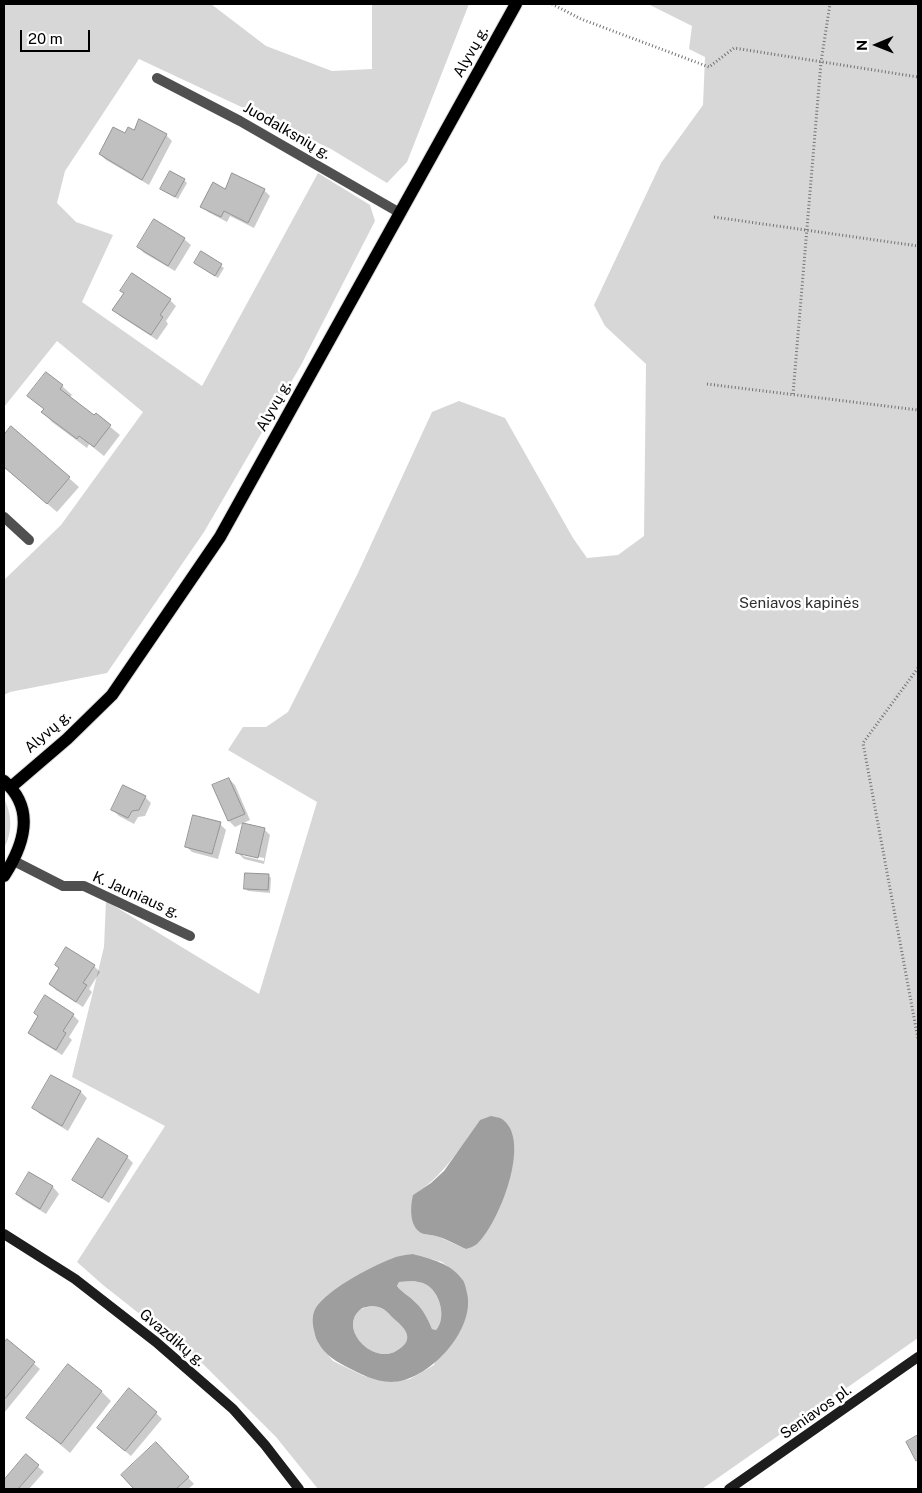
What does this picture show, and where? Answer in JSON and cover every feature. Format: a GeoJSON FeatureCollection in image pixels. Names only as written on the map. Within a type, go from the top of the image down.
{"type":"FeatureCollection","features":[{"type":"Feature","properties":{"kind":"main road","name":"Alyvų g."},"geometry":{"type":"LineString","coordinates":[[7,784],[96,712],[112,695],[220,537],[516,4]]}},
{"type":"Feature","properties":{"kind":"main road"},"geometry":{"type":"LineString","coordinates":[[4,876],[14,861],[24,832],[24,810],[7,784]]}},
{"type":"Feature","properties":{"kind":"street","name":"Juodalksnių g."},"geometry":{"type":"LineString","coordinates":[[157,78],[240,121],[400,213]]}},
{"type":"Feature","properties":{"kind":"street"},"geometry":{"type":"LineString","coordinates":[[4,517],[29,540]]}},
{"type":"Feature","properties":{"kind":"street","name":"K. Jauniaus g."},"geometry":{"type":"LineString","coordinates":[[14,861],[62,886],[84,886],[190,936]]}},
{"type":"Feature","properties":{"kind":"street","name":"Gvazdikų g."},"geometry":{"type":"LineString","coordinates":[[4,1234],[75,1279],[156,1342],[233,1409],[265,1445],[299,1489]]}},
{"type":"Feature","properties":{"kind":"street","name":"Seniavos pl."},"geometry":{"type":"LineString","coordinates":[[729,1489],[918,1357]]}},
{"type":"Feature","properties":{"kind":"path"},"geometry":{"type":"LineString","coordinates":[[552,4],[581,19],[709,67],[734,48],[918,77]]}},
{"type":"Feature","properties":{"kind":"path"},"geometry":{"type":"LineString","coordinates":[[793,394],[821,62],[830,4]]}},
{"type":"Feature","properties":{"kind":"path"},"geometry":{"type":"LineString","coordinates":[[714,217],[918,246]]}},
{"type":"Feature","properties":{"kind":"path"},"geometry":{"type":"LineString","coordinates":[[707,384],[918,410]]}},
{"type":"Feature","properties":{"kind":"path"},"geometry":{"type":"LineString","coordinates":[[918,668],[863,743],[918,1039]]}},
{"type":"Feature","properties":{"kind":"green space"},"geometry":{"type":"Polygon","coordinates":[[[4,4],[211,4],[266,46],[332,71],[372,69],[372,4],[469,4],[407,162],[387,183],[331,149],[139,59],[65,171],[57,203],[76,222],[113,235],[82,302],[202,386],[318,173],[370,205],[375,221],[301,365],[204,532],[107,673],[10,692],[4,695],[4,580],[61,525],[143,412],[57,341],[4,407],[4,4]]]}},
{"type":"Feature","properties":{"kind":"green space","name":"Seniavos kapinės"},"geometry":{"type":"Polygon","coordinates":[[[648,4],[918,4],[918,1338],[702,1489],[318,1489],[276,1437],[203,1364],[103,1285],[77,1262],[165,1126],[72,1077],[104,947],[106,901],[259,994],[317,802],[228,750],[243,727],[266,727],[288,712],[357,575],[432,412],[459,401],[505,418],[573,538],[587,558],[618,555],[644,536],[646,364],[605,326],[594,305],[661,163],[703,105],[705,57],[689,49],[692,26],[648,4]],[[480,1120],[442,1171],[424,1188],[413,1195],[424,1234],[437,1236],[466,1249],[480,1120]],[[413,1254],[388,1261],[367,1270],[327,1296],[318,1343],[333,1361],[364,1376],[391,1382],[410,1379],[434,1365],[463,1280],[442,1262],[413,1254]]]}},
{"type":"Feature","properties":{"kind":"green space"},"geometry":{"type":"Polygon","coordinates":[[[4,799],[9,810],[10,830],[4,848],[4,799]]]}},
{"type":"Feature","properties":{"kind":"green space"},"geometry":{"type":"Polygon","coordinates":[[[413,1281],[430,1287],[438,1298],[441,1319],[436,1330],[432,1329],[425,1314],[418,1305],[397,1286],[399,1282],[413,1281]]]}},
{"type":"Feature","properties":{"kind":"green space"},"geometry":{"type":"Polygon","coordinates":[[[372,1306],[384,1310],[405,1331],[407,1335],[406,1343],[396,1351],[387,1354],[377,1353],[368,1349],[355,1334],[353,1326],[355,1317],[361,1309],[372,1306]]]}},
{"type":"Feature","properties":{"kind":"shaded area"},"geometry":{"type":"Polygon","coordinates":[[[491,1116],[502,1119],[511,1130],[514,1145],[509,1182],[494,1219],[477,1244],[466,1249],[444,1239],[424,1234],[413,1223],[411,1206],[413,1195],[431,1183],[444,1171],[480,1120],[491,1116]]]}},
{"type":"Feature","properties":{"kind":"shaded area"},"geometry":{"type":"Polygon","coordinates":[[[413,1254],[446,1265],[463,1280],[467,1293],[468,1307],[464,1323],[457,1337],[446,1351],[434,1364],[420,1373],[405,1380],[391,1382],[367,1377],[328,1355],[316,1338],[313,1325],[313,1315],[318,1305],[336,1289],[360,1274],[396,1257],[413,1254]],[[413,1281],[399,1282],[397,1286],[418,1305],[425,1314],[432,1329],[436,1330],[441,1319],[438,1298],[430,1287],[424,1283],[413,1281]],[[372,1306],[362,1308],[355,1317],[353,1326],[355,1334],[368,1349],[377,1353],[387,1354],[396,1351],[406,1343],[407,1335],[405,1331],[384,1310],[372,1306]]]}},
{"type":"Feature","properties":{"kind":"building"},"geometry":{"type":"Polygon","coordinates":[[[139,119],[167,134],[142,180],[99,154],[113,127],[125,133],[128,127],[134,130],[139,119]]]}},
{"type":"Feature","properties":{"kind":"building"},"geometry":{"type":"Polygon","coordinates":[[[170,171],[185,179],[175,197],[160,189],[170,171]]]}},
{"type":"Feature","properties":{"kind":"building"},"geometry":{"type":"Polygon","coordinates":[[[232,173],[265,189],[248,223],[224,211],[221,217],[200,207],[213,182],[225,189],[232,173]]]}},
{"type":"Feature","properties":{"kind":"building"},"geometry":{"type":"Polygon","coordinates":[[[154,219],[185,238],[168,266],[137,247],[154,219]]]}},
{"type":"Feature","properties":{"kind":"building"},"geometry":{"type":"Polygon","coordinates":[[[201,251],[222,264],[215,276],[194,263],[201,251]]]}},
{"type":"Feature","properties":{"kind":"building"},"geometry":{"type":"Polygon","coordinates":[[[132,273],[171,299],[160,315],[163,317],[151,335],[112,310],[124,293],[120,291],[132,273]]]}},
{"type":"Feature","properties":{"kind":"building"},"geometry":{"type":"Polygon","coordinates":[[[46,372],[63,385],[60,389],[94,415],[96,413],[111,425],[94,447],[79,436],[77,439],[41,412],[44,409],[27,396],[46,372]]]}},
{"type":"Feature","properties":{"kind":"building"},"geometry":{"type":"Polygon","coordinates":[[[11,426],[70,477],[47,504],[4,467],[4,435],[11,426]]]}},
{"type":"Feature","properties":{"kind":"building"},"geometry":{"type":"Polygon","coordinates":[[[229,778],[245,814],[228,821],[212,785],[229,778]]]}},
{"type":"Feature","properties":{"kind":"building"},"geometry":{"type":"Polygon","coordinates":[[[123,785],[146,796],[139,810],[132,811],[128,818],[111,810],[123,785]]]}},
{"type":"Feature","properties":{"kind":"building"},"geometry":{"type":"Polygon","coordinates":[[[193,815],[221,822],[212,854],[185,847],[193,815]]]}},
{"type":"Feature","properties":{"kind":"building"},"geometry":{"type":"Polygon","coordinates":[[[243,823],[265,828],[258,858],[236,853],[243,823]]]}},
{"type":"Feature","properties":{"kind":"building"},"geometry":{"type":"Polygon","coordinates":[[[245,873],[269,874],[268,890],[244,889],[245,873]]]}},
{"type":"Feature","properties":{"kind":"building"},"geometry":{"type":"Polygon","coordinates":[[[66,947],[95,965],[83,983],[87,985],[76,1002],[49,984],[59,968],[55,965],[66,947]]]}},
{"type":"Feature","properties":{"kind":"building"},"geometry":{"type":"Polygon","coordinates":[[[45,995],[74,1014],[63,1031],[66,1033],[56,1050],[28,1033],[38,1016],[34,1013],[45,995]]]}},
{"type":"Feature","properties":{"kind":"building"},"geometry":{"type":"Polygon","coordinates":[[[51,1075],[81,1091],[62,1126],[32,1108],[51,1075]]]}},
{"type":"Feature","properties":{"kind":"building"},"geometry":{"type":"Polygon","coordinates":[[[98,1138],[128,1156],[102,1198],[72,1180],[98,1138]]]}},
{"type":"Feature","properties":{"kind":"building"},"geometry":{"type":"Polygon","coordinates":[[[29,1172],[53,1186],[40,1209],[16,1194],[29,1172]]]}},
{"type":"Feature","properties":{"kind":"building"},"geometry":{"type":"Polygon","coordinates":[[[7,1339],[35,1362],[4,1400],[4,1343],[7,1339]]]}},
{"type":"Feature","properties":{"kind":"building"},"geometry":{"type":"Polygon","coordinates":[[[68,1364],[102,1391],[61,1444],[26,1418],[68,1364]]]}},
{"type":"Feature","properties":{"kind":"building"},"geometry":{"type":"Polygon","coordinates":[[[129,1388],[157,1412],[125,1451],[97,1428],[129,1388]]]}},
{"type":"Feature","properties":{"kind":"building"},"geometry":{"type":"Polygon","coordinates":[[[918,1435],[918,1460],[916,1461],[906,1442],[918,1435]]]}},
{"type":"Feature","properties":{"kind":"building"},"geometry":{"type":"Polygon","coordinates":[[[156,1442],[189,1477],[176,1489],[134,1489],[121,1475],[156,1442]]]}},
{"type":"Feature","properties":{"kind":"building"},"geometry":{"type":"Polygon","coordinates":[[[26,1454],[39,1465],[18,1489],[4,1489],[4,1480],[26,1454]]]}}]}
